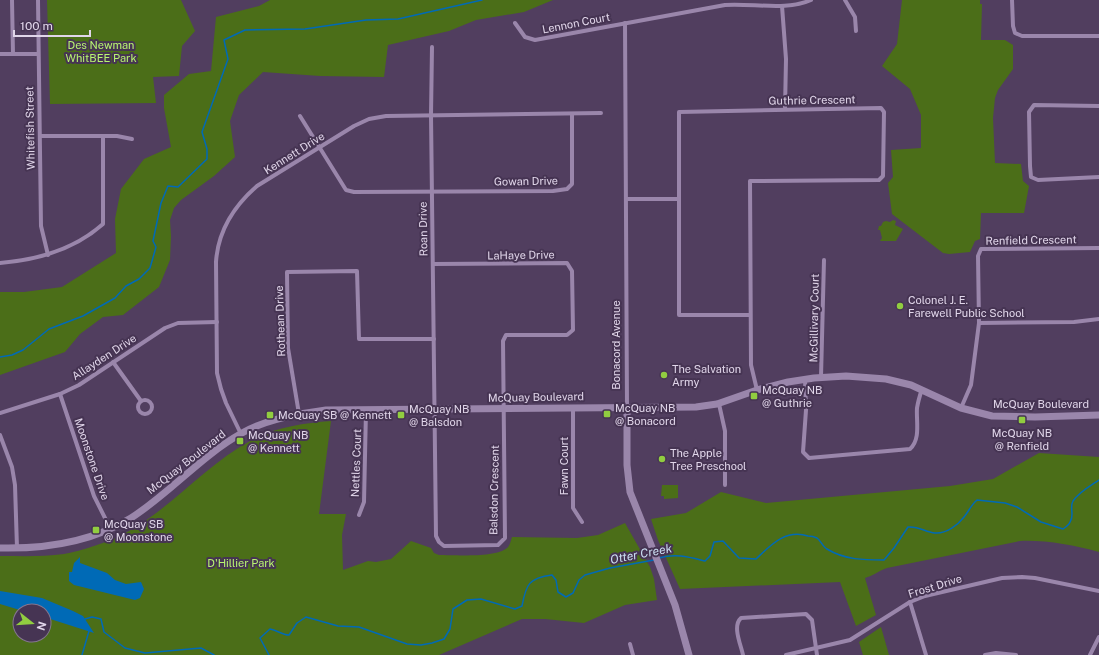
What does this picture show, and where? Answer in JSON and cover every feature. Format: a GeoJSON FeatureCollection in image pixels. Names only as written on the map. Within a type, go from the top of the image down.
{"type":"FeatureCollection","features":[{"type":"Feature","properties":{"kind":"street"},"geometry":{"type":"LineString","coordinates":[[12,0],[13,54]]}},
{"type":"Feature","properties":{"kind":"street","name":"Whitefish Street"},"geometry":{"type":"LineString","coordinates":[[38,0],[41,226],[48,255]]}},
{"type":"Feature","properties":{"kind":"street","name":"Lennon Court"},"geometry":{"type":"LineString","coordinates":[[515,23],[524,37],[535,40],[725,5],[747,4],[782,6],[811,0]]}},
{"type":"Feature","properties":{"kind":"street"},"geometry":{"type":"LineString","coordinates":[[845,0],[854,17],[856,31]]}},
{"type":"Feature","properties":{"kind":"street"},"geometry":{"type":"LineString","coordinates":[[1012,0],[1013,26],[1015,33],[1022,36],[1099,36]]}},
{"type":"Feature","properties":{"kind":"street"},"geometry":{"type":"LineString","coordinates":[[782,6],[786,59],[785,109]]}},
{"type":"Feature","properties":{"kind":"street","name":"Bonacord Avenue"},"geometry":{"type":"LineString","coordinates":[[625,23],[628,478],[630,492],[675,605],[689,655]]}},
{"type":"Feature","properties":{"kind":"street","name":"Roan Drive"},"geometry":{"type":"LineString","coordinates":[[432,48],[431,115],[434,409]]}},
{"type":"Feature","properties":{"kind":"street"},"geometry":{"type":"LineString","coordinates":[[0,54],[38,54]]}},
{"type":"Feature","properties":{"kind":"street"},"geometry":{"type":"LineString","coordinates":[[1099,106],[1034,105],[1029,112],[1031,177],[1038,180],[1099,177]]}},
{"type":"Feature","properties":{"kind":"street","name":"Guthrie Crescent"},"geometry":{"type":"LineString","coordinates":[[750,315],[679,315],[679,112],[881,108],[884,112],[883,176],[879,180],[750,181],[751,364],[757,390]]}},
{"type":"Feature","properties":{"kind":"street","name":"Kennett Drive"},"geometry":{"type":"LineString","coordinates":[[241,434],[221,389],[217,373],[217,249],[223,229],[229,218],[246,196],[257,186],[354,126],[369,119],[386,116],[601,113]]}},
{"type":"Feature","properties":{"kind":"street","name":"Gowan Drive"},"geometry":{"type":"LineString","coordinates":[[319,147],[346,190],[354,192],[553,191],[567,189],[572,184],[572,114]]}},
{"type":"Feature","properties":{"kind":"street"},"geometry":{"type":"LineString","coordinates":[[300,116],[319,147]]}},
{"type":"Feature","properties":{"kind":"street"},"geometry":{"type":"LineString","coordinates":[[40,136],[117,136],[132,139]]}},
{"type":"Feature","properties":{"kind":"street"},"geometry":{"type":"LineString","coordinates":[[0,264],[18,262],[48,255],[91,234],[103,224],[103,136]]}},
{"type":"Feature","properties":{"kind":"street"},"geometry":{"type":"LineString","coordinates":[[627,199],[679,199]]}},
{"type":"Feature","properties":{"kind":"street","name":"Renfield Crescent"},"geometry":{"type":"LineString","coordinates":[[961,408],[971,385],[979,323],[978,256],[981,249],[1099,248]]}},
{"type":"Feature","properties":{"kind":"street","name":"McGillivary Court"},"geometry":{"type":"LineString","coordinates":[[821,377],[824,260]]}},
{"type":"Feature","properties":{"kind":"street","name":"LaHaye Drive"},"geometry":{"type":"LineString","coordinates":[[433,264],[567,263],[572,271],[573,330],[567,335],[506,335],[503,341],[503,408]]}},
{"type":"Feature","properties":{"kind":"street","name":"Rothean Drive"},"geometry":{"type":"LineString","coordinates":[[299,414],[288,348],[287,272],[357,271],[359,339],[434,338]]}},
{"type":"Feature","properties":{"kind":"street"},"geometry":{"type":"LineString","coordinates":[[979,323],[1074,322],[1099,319]]}},
{"type":"Feature","properties":{"kind":"street","name":"Allayden Drive"},"geometry":{"type":"LineString","coordinates":[[0,413],[60,394],[79,385],[165,328],[178,323],[217,322]]}},
{"type":"Feature","properties":{"kind":"street"},"geometry":{"type":"LineString","coordinates":[[113,362],[141,401]]}},
{"type":"Feature","properties":{"kind":"street","name":"McQuay Boulevard"},"geometry":{"type":"LineString","coordinates":[[0,548],[45,547],[82,540],[130,518],[153,502],[218,449],[241,434],[268,422],[299,414],[326,410],[696,407],[719,404],[757,390],[788,382],[821,377],[846,376],[900,382],[922,389],[961,408],[992,416],[1099,415]]}},
{"type":"Feature","properties":{"kind":"street"},"geometry":{"type":"LineString","coordinates":[[805,379],[806,410],[804,452],[809,458],[910,448],[915,444],[917,438],[917,408],[922,389]]}},
{"type":"Feature","properties":{"kind":"street","name":"Moonstone Drive"},"geometry":{"type":"LineString","coordinates":[[60,394],[94,496],[110,528]]}},
{"type":"Feature","properties":{"kind":"street"},"geometry":{"type":"LineString","coordinates":[[719,404],[725,431],[725,485]]}},
{"type":"Feature","properties":{"kind":"street","name":"Balsdon Crescent"},"geometry":{"type":"LineString","coordinates":[[434,409],[436,536],[444,546],[498,545],[505,538],[503,408]]}},
{"type":"Feature","properties":{"kind":"street","name":"Fawn Court"},"geometry":{"type":"LineString","coordinates":[[573,408],[573,508],[582,522]]}},
{"type":"Feature","properties":{"kind":"street","name":"Nettles Court"},"geometry":{"type":"LineString","coordinates":[[359,515],[364,502],[366,410]]}},
{"type":"Feature","properties":{"kind":"street"},"geometry":{"type":"LineString","coordinates":[[0,435],[12,467],[15,485],[18,537],[17,548]]}},
{"type":"Feature","properties":{"kind":"street","name":"Frost Drive"},"geometry":{"type":"LineString","coordinates":[[786,655],[850,640],[910,602],[925,596],[1002,578],[1022,576],[1099,591]]}},
{"type":"Feature","properties":{"kind":"street"},"geometry":{"type":"LineString","coordinates":[[910,602],[926,655]]}},
{"type":"Feature","properties":{"kind":"street"},"geometry":{"type":"LineString","coordinates":[[743,655],[737,627],[738,621],[742,618],[806,614],[812,620],[817,655]]}},
{"type":"Feature","properties":{"kind":"street"},"geometry":{"type":"LineString","coordinates":[[1090,655],[1099,637]]}},
{"type":"Feature","properties":{"kind":"street"},"geometry":{"type":"LineString","coordinates":[[630,644],[633,655]]}},
{"type":"Feature","properties":{"kind":"street"},"geometry":{"type":"LineString","coordinates":[[985,655],[996,653],[1016,655]]}},
{"type":"Feature","properties":{"kind":"green space","name":"Des Newman WhitBEE Park"},"geometry":{"type":"Polygon","coordinates":[[[47,0],[181,0],[195,31],[182,46],[179,76],[153,77],[156,103],[50,104],[47,0]]]}},
{"type":"Feature","properties":{"kind":"green space"},"geometry":{"type":"Polygon","coordinates":[[[270,0],[553,0],[524,12],[476,20],[449,31],[388,45],[384,77],[320,76],[263,72],[239,95],[230,121],[235,157],[214,176],[181,200],[174,208],[170,220],[170,260],[159,287],[123,315],[103,317],[80,334],[65,352],[0,375],[0,292],[24,292],[62,287],[116,253],[115,219],[121,189],[144,159],[171,147],[164,108],[164,95],[189,74],[211,71],[216,17],[259,6],[270,0]]]}},
{"type":"Feature","properties":{"kind":"green space"},"geometry":{"type":"Polygon","coordinates":[[[902,0],[980,0],[980,4],[982,4],[981,40],[1005,40],[1013,45],[1013,69],[998,90],[995,98],[993,118],[995,163],[1021,164],[1023,181],[1029,186],[1024,213],[981,213],[980,239],[975,241],[970,252],[949,254],[943,253],[892,214],[888,183],[893,177],[891,150],[921,148],[921,115],[910,89],[882,66],[897,44],[902,0]]]}},
{"type":"Feature","properties":{"kind":"green space"},"geometry":{"type":"Polygon","coordinates":[[[893,220],[896,221],[895,225],[903,229],[896,241],[880,241],[882,238],[880,230],[878,230],[879,226],[881,226],[883,222],[890,222],[893,220]]]}},
{"type":"Feature","properties":{"kind":"green space","name":"D'Hillier Park"},"geometry":{"type":"Polygon","coordinates":[[[331,421],[319,514],[346,514],[342,535],[343,570],[368,561],[376,562],[391,559],[411,541],[431,548],[434,553],[439,555],[485,555],[502,551],[507,548],[512,537],[577,538],[598,535],[625,523],[650,567],[654,579],[657,600],[625,605],[584,623],[545,619],[522,619],[439,655],[0,655],[0,556],[40,556],[64,554],[89,548],[113,539],[150,518],[234,451],[252,440],[270,432],[301,424],[331,421]]]}},
{"type":"Feature","properties":{"kind":"green space"},"geometry":{"type":"Polygon","coordinates":[[[1039,453],[1099,457],[1099,552],[1079,547],[1040,541],[1020,541],[887,568],[865,578],[876,615],[856,626],[840,582],[680,589],[658,540],[651,519],[686,513],[721,492],[766,503],[950,486],[993,479],[1039,453]]]}},
{"type":"Feature","properties":{"kind":"green space"},"geometry":{"type":"Polygon","coordinates":[[[662,485],[678,485],[678,498],[664,499],[664,496],[661,496],[662,485]]]}},
{"type":"Feature","properties":{"kind":"green space"},"geometry":{"type":"Polygon","coordinates":[[[881,627],[889,655],[863,655],[859,642],[881,627]]]}},
{"type":"Feature","properties":{"kind":"water"},"geometry":{"type":"Polygon","coordinates":[[[80,557],[80,563],[107,573],[115,580],[126,584],[141,582],[144,589],[140,598],[135,600],[74,585],[69,581],[69,572],[72,572],[74,563],[80,557]]]}},
{"type":"Feature","properties":{"kind":"water"},"geometry":{"type":"Polygon","coordinates":[[[0,591],[42,598],[83,616],[94,633],[52,620],[52,603],[12,603],[12,608],[0,604],[0,591]]]}},
{"type":"Feature","properties":{"kind":"waterway"},"geometry":{"type":"LineString","coordinates":[[0,357],[12,355],[23,350],[49,329],[83,316],[115,298],[126,286],[139,279],[150,268],[156,247],[153,241],[161,203],[168,186],[178,187],[207,159],[207,149],[202,132],[228,59],[224,40],[245,30],[305,29],[366,20],[398,19],[482,0]]}},
{"type":"Feature","properties":{"kind":"waterway","name":"Otter Creek"},"geometry":{"type":"LineString","coordinates":[[659,558],[677,556],[705,561],[710,556],[714,542],[723,541],[739,558],[756,559],[779,540],[785,537],[800,534],[817,538],[826,548],[834,553],[862,559],[884,560],[908,527],[915,527],[928,532],[943,532],[955,526],[966,515],[977,500],[1005,503],[1017,507],[1041,522],[1063,529],[1068,525],[1071,519],[1072,504],[1075,498],[1099,480]]}},
{"type":"Feature","properties":{"kind":"waterway","name":"Otter Creek"},"geometry":{"type":"LineString","coordinates":[[269,655],[260,638],[270,629],[289,635],[297,623],[306,617],[338,626],[359,627],[407,644],[421,645],[444,639],[450,629],[453,609],[467,600],[481,599],[515,609],[522,606],[527,587],[533,580],[538,578],[552,575],[556,580],[558,592],[566,597],[573,593],[579,580],[585,575],[610,568],[654,560]]}},
{"type":"Feature","properties":{"kind":"waterway","name":"Otter Creek"},"geometry":{"type":"LineString","coordinates":[[85,619],[92,617],[101,619],[104,632],[125,648],[145,653],[201,648],[214,655]]}},
{"type":"Feature","properties":{"kind":"waterway"},"geometry":{"type":"LineString","coordinates":[[82,655],[89,631]]}},
{"type":"Feature","properties":{"kind":"place","name":"Colonel J. E. Farewell Public School"},"geometry":{"type":"Point","coordinates":[900,306]}},
{"type":"Feature","properties":{"kind":"place","name":"The Salvation Army"},"geometry":{"type":"Point","coordinates":[664,375]}},
{"type":"Feature","properties":{"kind":"place","name":"McQuay NB @ Guthrie"},"geometry":{"type":"Point","coordinates":[754,396]}},
{"type":"Feature","properties":{"kind":"place","name":"McQuay NB @ Bonacord"},"geometry":{"type":"Point","coordinates":[607,414]}},
{"type":"Feature","properties":{"kind":"place","name":"McQuay SB @ Kennett"},"geometry":{"type":"Point","coordinates":[270,415]}},
{"type":"Feature","properties":{"kind":"place","name":"McQuay NB @ Balsdon"},"geometry":{"type":"Point","coordinates":[401,415]}},
{"type":"Feature","properties":{"kind":"place","name":"McQuay NB @ Renfield"},"geometry":{"type":"Point","coordinates":[1022,420]}},
{"type":"Feature","properties":{"kind":"place","name":"McQuay NB @ Kennett"},"geometry":{"type":"Point","coordinates":[240,441]}},
{"type":"Feature","properties":{"kind":"place","name":"The Apple Tree Preschool"},"geometry":{"type":"Point","coordinates":[662,459]}},
{"type":"Feature","properties":{"kind":"place","name":"McQuay SB @ Moonstone"},"geometry":{"type":"Point","coordinates":[96,530]}}]}
